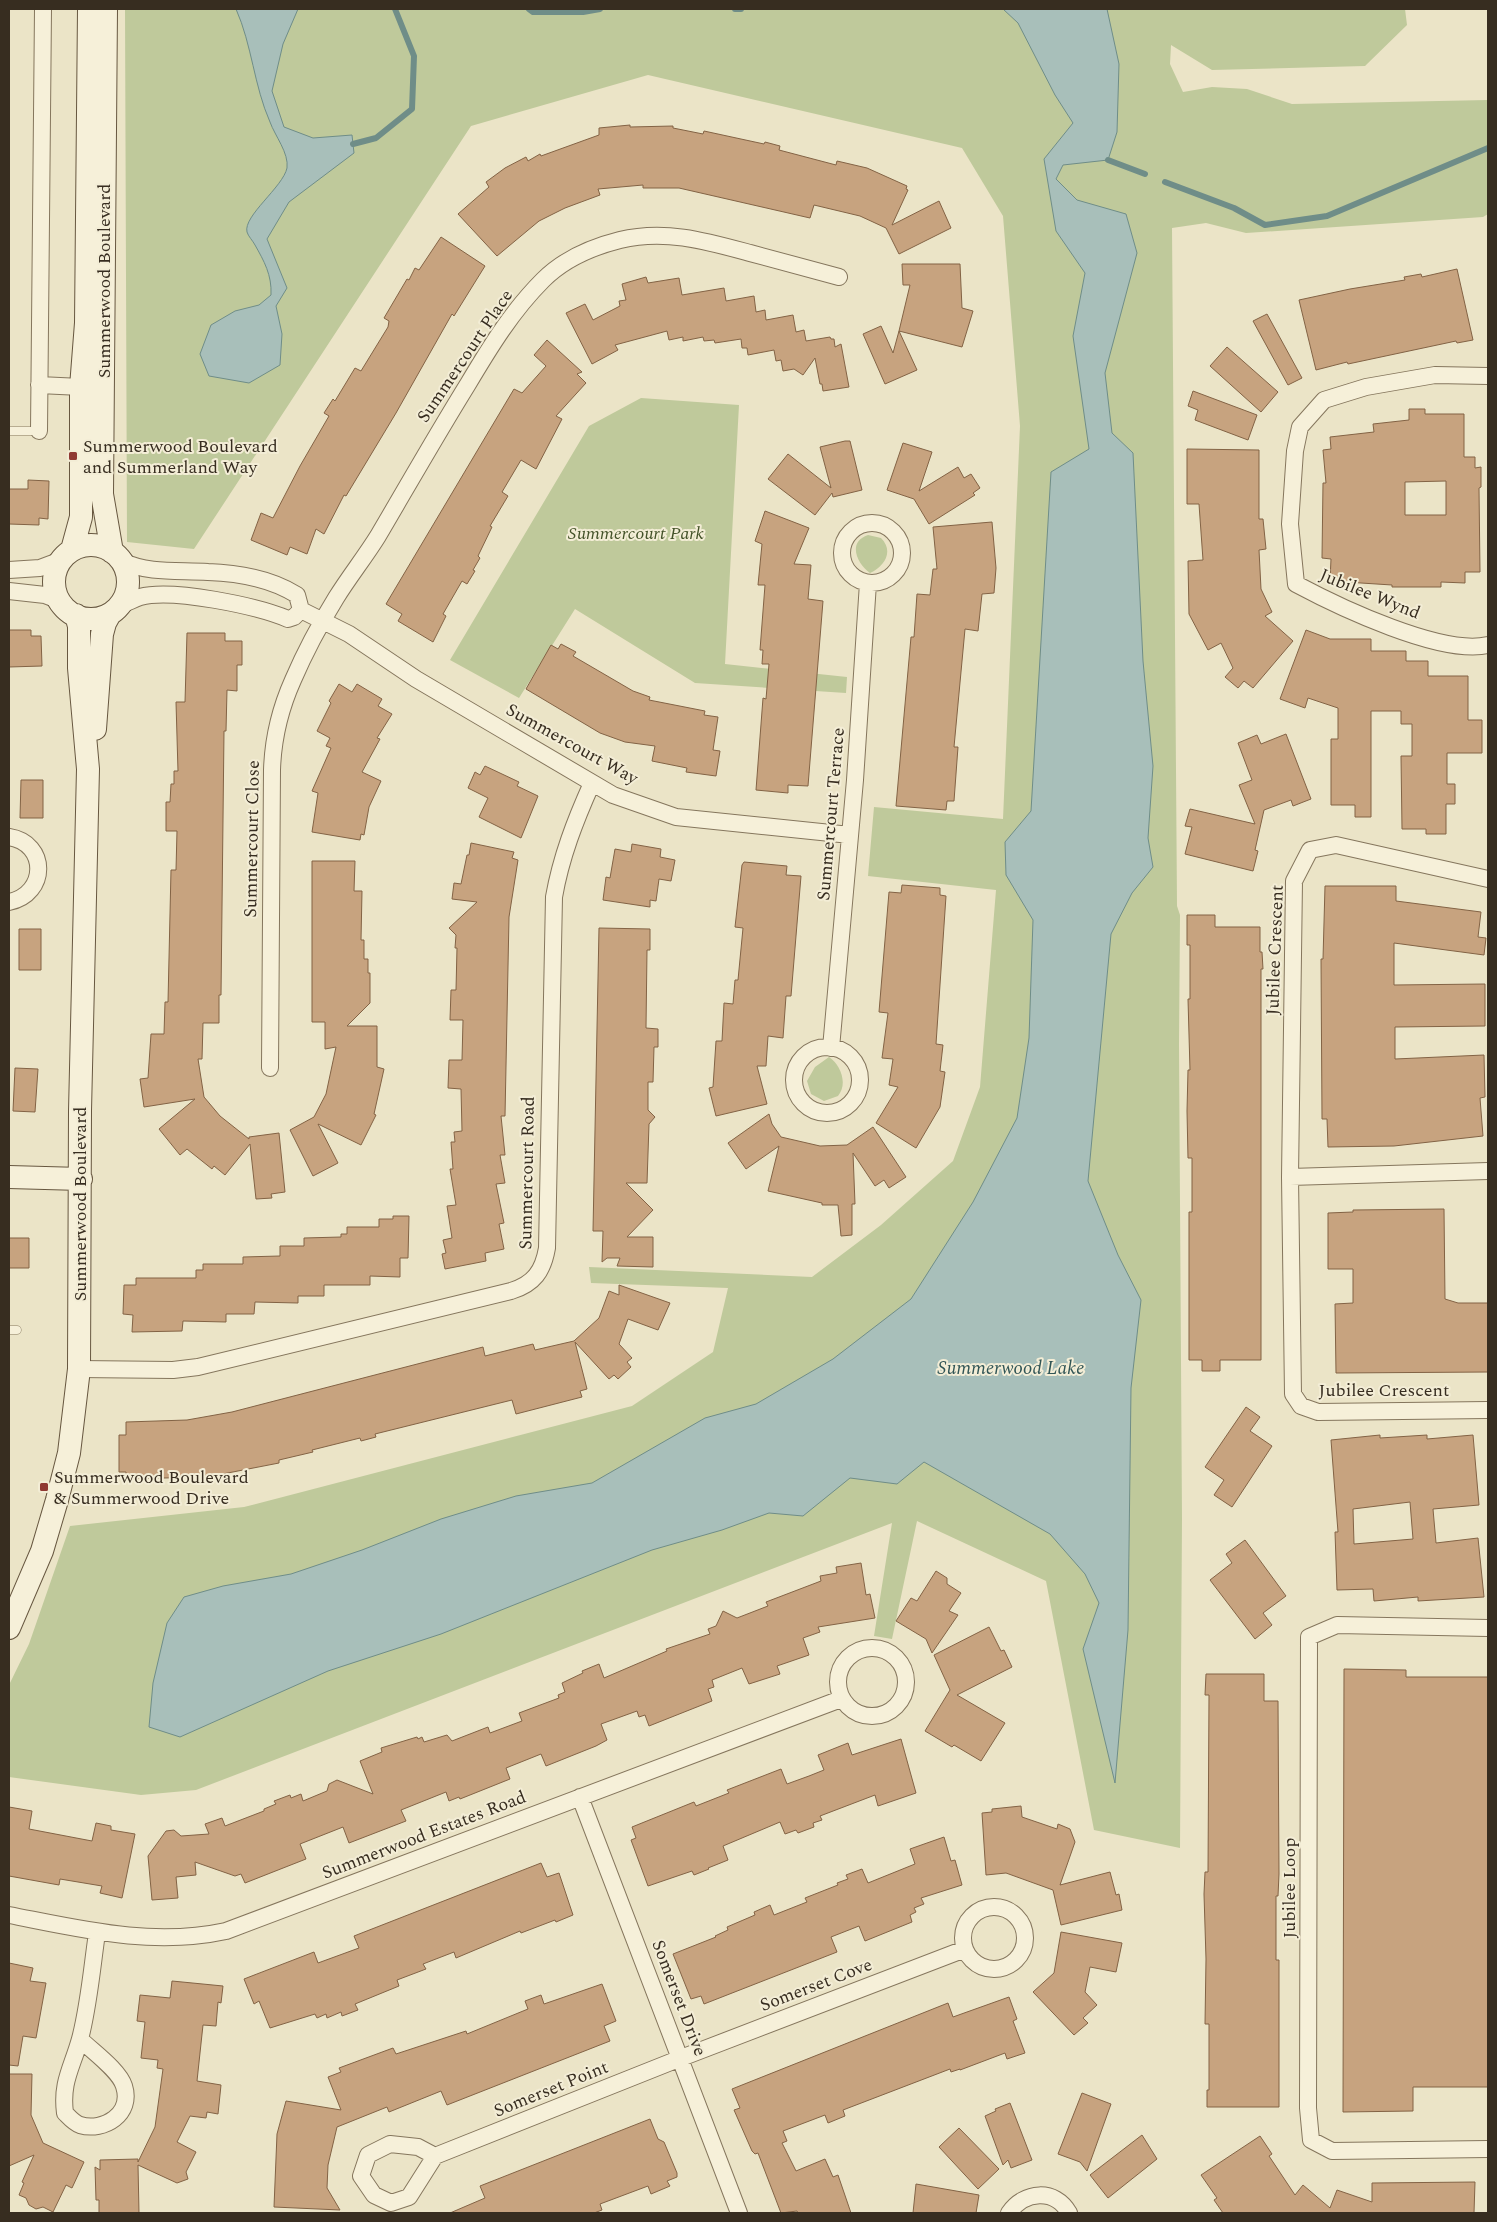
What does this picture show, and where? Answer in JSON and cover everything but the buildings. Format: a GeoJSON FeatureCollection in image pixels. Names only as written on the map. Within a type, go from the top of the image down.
{"type":"FeatureCollection","features":[{"type":"Feature","properties":{"kind":"street"},"geometry":{"type":"LineString","coordinates":[[39,431],[42,9]]}},
{"type":"Feature","properties":{"kind":"street","name":"Summerwood Boulevard"},"geometry":{"type":"LineString","coordinates":[[68,554],[81,517],[81,387],[86,323],[89,9]]}},
{"type":"Feature","properties":{"kind":"street","name":"Summerwood Boulevard"},"geometry":{"type":"LineString","coordinates":[[106,9],[102,494],[117,556]]}},
{"type":"Feature","properties":{"kind":"street","name":"Summercourt Place"},"geometry":{"type":"LineString","coordinates":[[323,622],[376,538],[497,336],[521,304],[544,279],[562,264],[588,251],[619,240],[652,234],[710,242],[840,277]]}},
{"type":"Feature","properties":{"kind":"street","name":"Jubilee Wynd"},"geometry":{"type":"LineString","coordinates":[[1488,376],[1435,375],[1366,388],[1324,400],[1300,428],[1296,451],[1290,524],[1296,584],[1336,605],[1445,644],[1476,648],[1488,645]]}},
{"type":"Feature","properties":{"kind":"street","name":"Summerwood Boulevard"},"geometry":{"type":"LineString","coordinates":[[40,385],[81,387]]}},
{"type":"Feature","properties":{"kind":"street"},"geometry":{"type":"LineString","coordinates":[[9,570],[40,568],[85,544],[91,544],[105,547],[117,556],[148,570],[210,572],[261,578],[285,587],[297,595],[301,610],[288,619],[276,614],[223,601],[165,595],[140,597],[94,619],[76,615],[66,609],[58,600],[54,588],[55,572],[68,554]]}},
{"type":"Feature","properties":{"kind":"street"},"geometry":{"type":"LineString","coordinates":[[114,610],[128,586],[128,578],[117,556]]}},
{"type":"Feature","properties":{"kind":"street","name":"Summercourt Terrace"},"geometry":{"type":"LineString","coordinates":[[831,1048],[856,780],[868,583]]}},
{"type":"Feature","properties":{"kind":"street"},"geometry":{"type":"LineString","coordinates":[[9,591],[45,594],[58,600]]}},
{"type":"Feature","properties":{"kind":"street","name":"Summerwood Boulevard"},"geometry":{"type":"LineString","coordinates":[[88,769],[95,732],[102,634],[105,623],[114,610]]}},
{"type":"Feature","properties":{"kind":"street","name":"Summercourt Way"},"geometry":{"type":"LineString","coordinates":[[301,610],[349,634],[416,679],[613,795],[676,817],[850,835]]}},
{"type":"Feature","properties":{"kind":"street","name":"Summerwood Boulevard"},"geometry":{"type":"LineString","coordinates":[[9,1628],[42,1551],[57,1500],[69,1453],[79,1370],[80,1110],[88,769],[79,668],[79,626],[76,615]]}},
{"type":"Feature","properties":{"kind":"street","name":"Summercourt Close"},"geometry":{"type":"LineString","coordinates":[[270,1068],[273,749],[276,728],[292,681],[323,622]]}},
{"type":"Feature","properties":{"kind":"street","name":"Summercourt Road"},"geometry":{"type":"LineString","coordinates":[[79,1370],[173,1370],[228,1361],[300,1341],[511,1291],[530,1283],[538,1275],[545,1262],[547,1248],[554,897],[558,873],[572,826],[592,783]]}},
{"type":"Feature","properties":{"kind":"street"},"geometry":{"type":"LineString","coordinates":[[9,837],[24,842],[32,850],[37,858],[38,868],[37,879],[33,888],[26,895],[9,902]]}},
{"type":"Feature","properties":{"kind":"street","name":"Jubilee Crescent"},"geometry":{"type":"LineString","coordinates":[[1488,879],[1336,845],[1310,850],[1294,881],[1290,1177],[1293,1394],[1301,1406],[1318,1412],[1488,1410]]}},
{"type":"Feature","properties":{"kind":"street"},"geometry":{"type":"LineString","coordinates":[[820,1048],[831,1048],[842,1051],[851,1058],[857,1067],[860,1078],[858,1090],[853,1100],[845,1108],[835,1112],[824,1113],[814,1111],[805,1106],[795,1088],[794,1077],[797,1067],[806,1055],[820,1048]]}},
{"type":"Feature","properties":{"kind":"street"},"geometry":{"type":"LineString","coordinates":[[1290,1177],[1488,1171]]}},
{"type":"Feature","properties":{"kind":"street"},"geometry":{"type":"LineString","coordinates":[[9,1177],[81,1179]]}},
{"type":"Feature","properties":{"kind":"street","name":"Jubilee Loop"},"geometry":{"type":"LineString","coordinates":[[1488,1628],[1337,1625],[1309,1637],[1308,2069],[1308,2108],[1311,2140],[1332,2151],[1488,2149]]}},
{"type":"Feature","properties":{"kind":"street"},"geometry":{"type":"LineString","coordinates":[[871,1647],[882,1649],[899,1661],[906,1681],[905,1691],[894,1708],[883,1714],[871,1716],[860,1714],[849,1708],[842,1699],[837,1688],[837,1676],[841,1665],[849,1656],[859,1650],[871,1647]]}},
{"type":"Feature","properties":{"kind":"street","name":"Summerwood Estates Road"},"geometry":{"type":"LineString","coordinates":[[9,1915],[97,1932],[157,1939],[205,1936],[226,1931],[842,1699]]}},
{"type":"Feature","properties":{"kind":"street","name":"Somerset Drive"},"geometry":{"type":"LineString","coordinates":[[580,1797],[739,2213]]}},
{"type":"Feature","properties":{"kind":"street"},"geometry":{"type":"LineString","coordinates":[[80,2039],[116,2073],[124,2085],[126,2095],[122,2109],[113,2122],[96,2127],[78,2125],[65,2113],[62,2095],[80,2039],[97,1932]]}},
{"type":"Feature","properties":{"kind":"street","name":"Somerset Cove"},"geometry":{"type":"LineString","coordinates":[[681,2058],[965,1949]]}},
{"type":"Feature","properties":{"kind":"street","name":"Somerset Point"},"geometry":{"type":"LineString","coordinates":[[435,2156],[681,2058]]}},
{"type":"Feature","properties":{"kind":"street"},"geometry":{"type":"LineString","coordinates":[[390,2144],[418,2147],[435,2156],[409,2197],[391,2203],[374,2195],[361,2176],[368,2155],[390,2144]]}},
{"type":"Feature","properties":{"kind":"street"},"geometry":{"type":"LineString","coordinates":[[1009,2213],[1016,2204],[1035,2195],[1046,2195],[1066,2207],[1069,2213]]}},
{"type":"Feature","properties":{"kind":"lane"},"geometry":{"type":"LineString","coordinates":[[9,431],[39,431]]}},
{"type":"Feature","properties":{"kind":"green space"},"geometry":{"type":"Polygon","coordinates":[[[125,9],[1405,9],[1407,25],[1365,66],[1212,70],[1171,45],[1170,64],[1183,92],[1212,87],[1247,89],[1292,104],[1488,100],[1488,214],[1483,217],[1246,233],[1206,223],[1172,228],[1177,906],[1180,915],[1182,1518],[1180,1848],[1094,1830],[1046,1581],[917,1521],[892,1639],[874,1636],[892,1523],[196,1790],[141,1795],[9,1777],[9,1685],[29,1644],[70,1526],[244,1507],[632,1406],[713,1352],[728,1288],[591,1283],[589,1267],[812,1277],[881,1225],[953,1161],[980,1087],[996,890],[868,876],[874,807],[1003,819],[1020,426],[1003,216],[962,148],[648,75],[471,126],[194,549],[127,542],[125,9]]]}},
{"type":"Feature","properties":{"kind":"green space","name":"Summercourt Park"},"geometry":{"type":"Polygon","coordinates":[[[641,398],[739,405],[725,664],[847,677],[846,693],[695,683],[575,609],[519,698],[450,660],[589,426],[641,398]]]}},
{"type":"Feature","properties":{"kind":"green space"},"geometry":{"type":"Polygon","coordinates":[[[868,535],[881,538],[887,548],[884,562],[870,573],[861,564],[856,553],[858,543],[868,535]]]}},
{"type":"Feature","properties":{"kind":"green space"},"geometry":{"type":"Polygon","coordinates":[[[829,1057],[837,1065],[843,1080],[838,1096],[824,1101],[811,1094],[807,1081],[815,1067],[829,1057]]]}},
{"type":"Feature","properties":{"kind":"water"},"geometry":{"type":"Polygon","coordinates":[[[236,9],[298,9],[283,44],[272,91],[284,127],[313,138],[352,135],[354,153],[289,202],[267,239],[287,288],[276,306],[282,334],[280,365],[249,383],[209,376],[200,354],[211,325],[235,311],[259,305],[271,295],[267,268],[247,232],[247,225],[284,176],[287,168],[286,156],[272,127],[260,94],[246,37],[236,9]]]}},
{"type":"Feature","properties":{"kind":"water","name":"Summerwood Lake"},"geometry":{"type":"Polygon","coordinates":[[[1003,9],[1107,9],[1119,64],[1117,132],[1108,160],[1063,165],[1056,179],[1077,200],[1126,214],[1137,253],[1105,373],[1112,433],[1133,453],[1143,661],[1153,766],[1148,838],[1153,867],[1132,893],[1111,934],[1088,1181],[1118,1255],[1141,1300],[1131,1388],[1128,1630],[1115,1783],[1083,1649],[1099,1603],[1085,1574],[1050,1534],[924,1462],[897,1484],[850,1478],[803,1516],[769,1513],[722,1530],[652,1550],[441,1634],[328,1671],[180,1737],[149,1727],[153,1683],[167,1623],[184,1597],[223,1586],[291,1574],[362,1550],[441,1519],[516,1496],[592,1483],[705,1418],[756,1404],[833,1359],[911,1299],[973,1202],[1017,1118],[1029,1038],[1033,920],[1006,875],[1005,842],[1031,811],[1051,472],[1089,449],[1073,336],[1085,273],[1056,231],[1044,159],[1073,123],[1055,95],[1018,23],[1003,9]]]}},
{"type":"Feature","properties":{"kind":"waterway"},"geometry":{"type":"LineString","coordinates":[[353,144],[376,138],[412,109],[414,56],[395,9]]}},
{"type":"Feature","properties":{"kind":"waterway"},"geometry":{"type":"LineString","coordinates":[[529,9],[533,12],[583,12],[600,9]]}},
{"type":"Feature","properties":{"kind":"waterway"},"geometry":{"type":"LineString","coordinates":[[735,9],[741,9]]}},
{"type":"Feature","properties":{"kind":"waterway"},"geometry":{"type":"LineString","coordinates":[[1165,182],[1234,208],[1265,225],[1327,216],[1488,148]]}},
{"type":"Feature","properties":{"kind":"waterway"},"geometry":{"type":"LineString","coordinates":[[1108,160],[1145,174]]}},
{"type":"Feature","properties":{"kind":"place","name":"Summerwood Boulevard and Summerland Way"},"geometry":{"type":"Point","coordinates":[73,456]}},
{"type":"Feature","properties":{"kind":"place","name":"Summerwood Boulevard & Summerwood Drive"},"geometry":{"type":"Point","coordinates":[44,1487]}}]}
